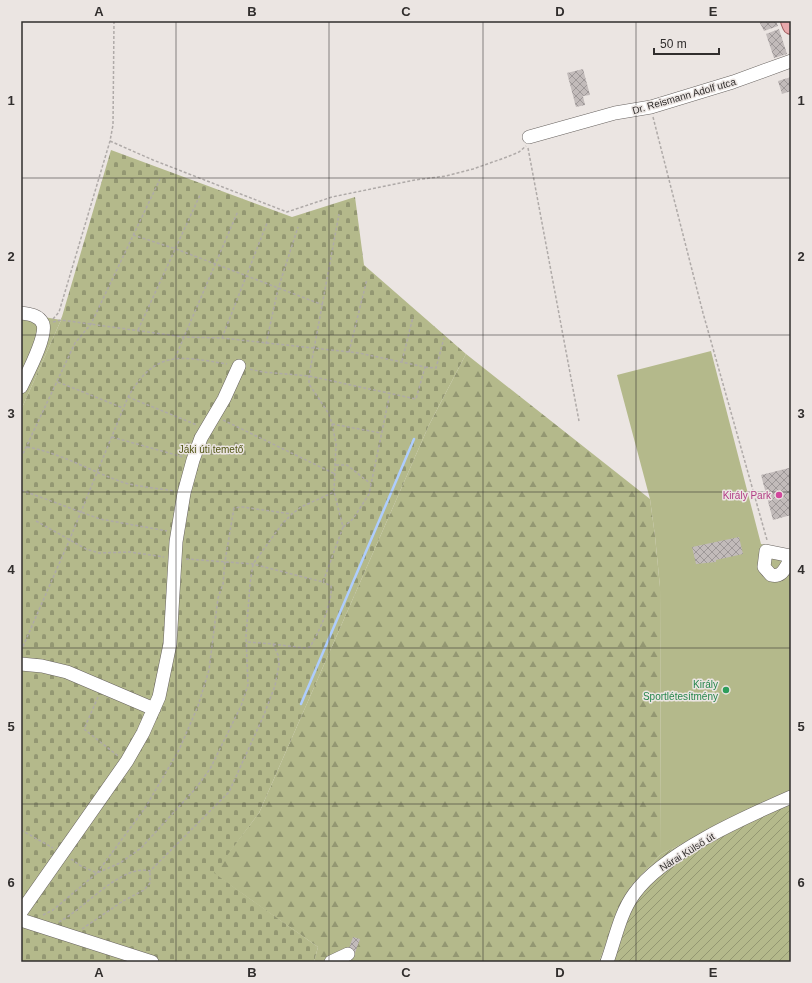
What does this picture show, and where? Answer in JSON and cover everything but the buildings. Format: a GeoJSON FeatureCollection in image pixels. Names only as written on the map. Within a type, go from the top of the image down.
{"type":"FeatureCollection","features":[{"type":"Feature","properties":{"kind":"main road"},"geometry":{"type":"LineString","coordinates":[[789,21],[791,26]]}},
{"type":"Feature","properties":{"kind":"street","name":"Dr. Reismann Adolf utca"},"geometry":{"type":"LineString","coordinates":[[529,137],[615,113],[650,107],[733,82],[791,61]]}},
{"type":"Feature","properties":{"kind":"street"},"geometry":{"type":"LineString","coordinates":[[21,313],[31,314],[38,318],[43,324],[43,336],[21,387]]}},
{"type":"Feature","properties":{"kind":"street"},"geometry":{"type":"LineString","coordinates":[[152,962],[46,928],[23,918],[127,761],[154,709],[166,671],[170,644],[178,533],[184,492],[193,460],[207,428],[224,400],[239,366]]}},
{"type":"Feature","properties":{"kind":"street"},"geometry":{"type":"LineString","coordinates":[[791,556],[768,551],[764,567],[770,575],[781,574],[791,559]]}},
{"type":"Feature","properties":{"kind":"street"},"geometry":{"type":"LineString","coordinates":[[21,664],[42,666],[68,672],[154,709]]}},
{"type":"Feature","properties":{"kind":"street","name":"Nárai Külső út"},"geometry":{"type":"LineString","coordinates":[[607,962],[626,908],[634,894],[646,879],[666,862],[691,847],[763,809],[791,797]]}},
{"type":"Feature","properties":{"kind":"street"},"geometry":{"type":"LineString","coordinates":[[332,962],[348,954]]}},
{"type":"Feature","properties":{"kind":"path"},"geometry":{"type":"LineString","coordinates":[[51,322],[59,312],[110,140],[113,125],[114,21]]}},
{"type":"Feature","properties":{"kind":"path"},"geometry":{"type":"LineString","coordinates":[[650,107],[703,313],[768,551]]}},
{"type":"Feature","properties":{"kind":"path"},"geometry":{"type":"LineString","coordinates":[[110,140],[153,160],[254,198],[281,211],[287,212],[332,197],[415,180],[446,176],[473,169],[519,152],[525,148],[527,143],[579,421]]}},
{"type":"Feature","properties":{"kind":"path"},"geometry":{"type":"LineString","coordinates":[[21,458],[75,343],[91,324],[160,180]]}},
{"type":"Feature","properties":{"kind":"path"},"geometry":{"type":"LineString","coordinates":[[138,330],[200,195]]}},
{"type":"Feature","properties":{"kind":"path"},"geometry":{"type":"LineString","coordinates":[[175,358],[216,266],[238,211]]}},
{"type":"Feature","properties":{"kind":"path"},"geometry":{"type":"LineString","coordinates":[[339,214],[309,376],[309,384],[329,414],[332,424],[336,442],[334,492],[343,527]]}},
{"type":"Feature","properties":{"kind":"path"},"geometry":{"type":"LineString","coordinates":[[222,338],[267,223]]}},
{"type":"Feature","properties":{"kind":"path"},"geometry":{"type":"LineString","coordinates":[[266,344],[278,289],[298,227]]}},
{"type":"Feature","properties":{"kind":"path"},"geometry":{"type":"LineString","coordinates":[[133,235],[176,249],[216,266],[323,305]]}},
{"type":"Feature","properties":{"kind":"path"},"geometry":{"type":"LineString","coordinates":[[349,352],[368,279]]}},
{"type":"Feature","properties":{"kind":"path"},"geometry":{"type":"LineString","coordinates":[[402,362],[413,317]]}},
{"type":"Feature","properties":{"kind":"path"},"geometry":{"type":"LineString","coordinates":[[61,320],[184,337],[222,338],[349,352],[436,368],[444,338]]}},
{"type":"Feature","properties":{"kind":"path"},"geometry":{"type":"LineString","coordinates":[[21,651],[69,541],[128,397],[144,373],[153,367],[175,358],[239,366],[263,372],[309,376],[416,399],[425,367]]}},
{"type":"Feature","properties":{"kind":"path"},"geometry":{"type":"LineString","coordinates":[[58,382],[124,408]]}},
{"type":"Feature","properties":{"kind":"path"},"geometry":{"type":"LineString","coordinates":[[323,582],[343,527],[353,519],[369,494],[390,393]]}},
{"type":"Feature","properties":{"kind":"path"},"geometry":{"type":"LineString","coordinates":[[128,397],[207,428]]}},
{"type":"Feature","properties":{"kind":"path"},"geometry":{"type":"LineString","coordinates":[[215,416],[335,474]]}},
{"type":"Feature","properties":{"kind":"path"},"geometry":{"type":"LineString","coordinates":[[332,424],[381,433]]}},
{"type":"Feature","properties":{"kind":"path"},"geometry":{"type":"LineString","coordinates":[[112,437],[193,460]]}},
{"type":"Feature","properties":{"kind":"path"},"geometry":{"type":"LineString","coordinates":[[27,447],[63,457],[124,482],[184,492]]}},
{"type":"Feature","properties":{"kind":"path"},"geometry":{"type":"LineString","coordinates":[[336,465],[347,465],[371,484]]}},
{"type":"Feature","properties":{"kind":"path"},"geometry":{"type":"LineString","coordinates":[[21,490],[80,513],[100,519],[178,533]]}},
{"type":"Feature","properties":{"kind":"path"},"geometry":{"type":"LineString","coordinates":[[97,873],[120,863],[141,848],[196,788],[210,769],[241,706],[248,685],[247,642],[250,584],[253,564],[282,524],[292,514],[301,507],[334,492]]}},
{"type":"Feature","properties":{"kind":"path"},"geometry":{"type":"LineString","coordinates":[[23,918],[33,921],[53,910],[97,873],[145,808],[179,750],[198,706],[209,670],[218,598],[223,584],[225,561],[234,508],[242,507],[260,511],[292,514]]}},
{"type":"Feature","properties":{"kind":"path"},"geometry":{"type":"LineString","coordinates":[[36,521],[86,550],[99,553],[130,552],[176,558],[253,564],[323,582],[331,586],[332,593],[317,635],[310,646],[304,648],[247,642]]}},
{"type":"Feature","properties":{"kind":"path"},"geometry":{"type":"LineString","coordinates":[[70,936],[123,901],[144,890],[150,883],[150,871],[229,792],[263,717],[274,686],[279,664],[278,655],[273,644]]}},
{"type":"Feature","properties":{"kind":"path"},"geometry":{"type":"LineString","coordinates":[[102,687],[84,729],[127,761]]}},
{"type":"Feature","properties":{"kind":"path"},"geometry":{"type":"LineString","coordinates":[[46,928],[67,918],[100,890],[116,881],[138,869],[150,871]]}},
{"type":"Feature","properties":{"kind":"green space","name":"Jáki úti temető"},"geometry":{"type":"Polygon","coordinates":[[[111,150],[292,217],[355,197],[364,265],[466,354],[429,425],[259,813],[214,873],[318,947],[314,962],[21,962],[21,410],[61,320],[111,150]]]}},
{"type":"Feature","properties":{"kind":"green space"},"geometry":{"type":"Polygon","coordinates":[[[21,313],[61,320],[21,410],[21,313]]]}},
{"type":"Feature","properties":{"kind":"green space","name":"Király Sportlétesítmény"},"geometry":{"type":"Polygon","coordinates":[[[711,351],[761,544],[791,550],[791,792],[661,854],[660,587],[650,499],[617,375],[711,351]]]}},
{"type":"Feature","properties":{"kind":"green space"},"geometry":{"type":"Polygon","coordinates":[[[466,354],[650,499],[660,587],[661,854],[631,886],[616,917],[599,962],[314,962],[318,947],[213,873],[259,813],[429,425],[466,354]]]}},
{"type":"Feature","properties":{"kind":"green space"},"geometry":{"type":"Polygon","coordinates":[[[791,792],[791,962],[599,962],[616,917],[631,886],[661,854],[791,792]]]}},
{"type":"Feature","properties":{"kind":"waterway"},"geometry":{"type":"LineString","coordinates":[[301,704],[414,439]]}},
{"type":"Feature","properties":{"kind":"place","name":"Király Park"},"geometry":{"type":"Point","coordinates":[779,495]}},
{"type":"Feature","properties":{"kind":"place","name":"Király Sportlétesítmény"},"geometry":{"type":"Point","coordinates":[726,690]}}]}
